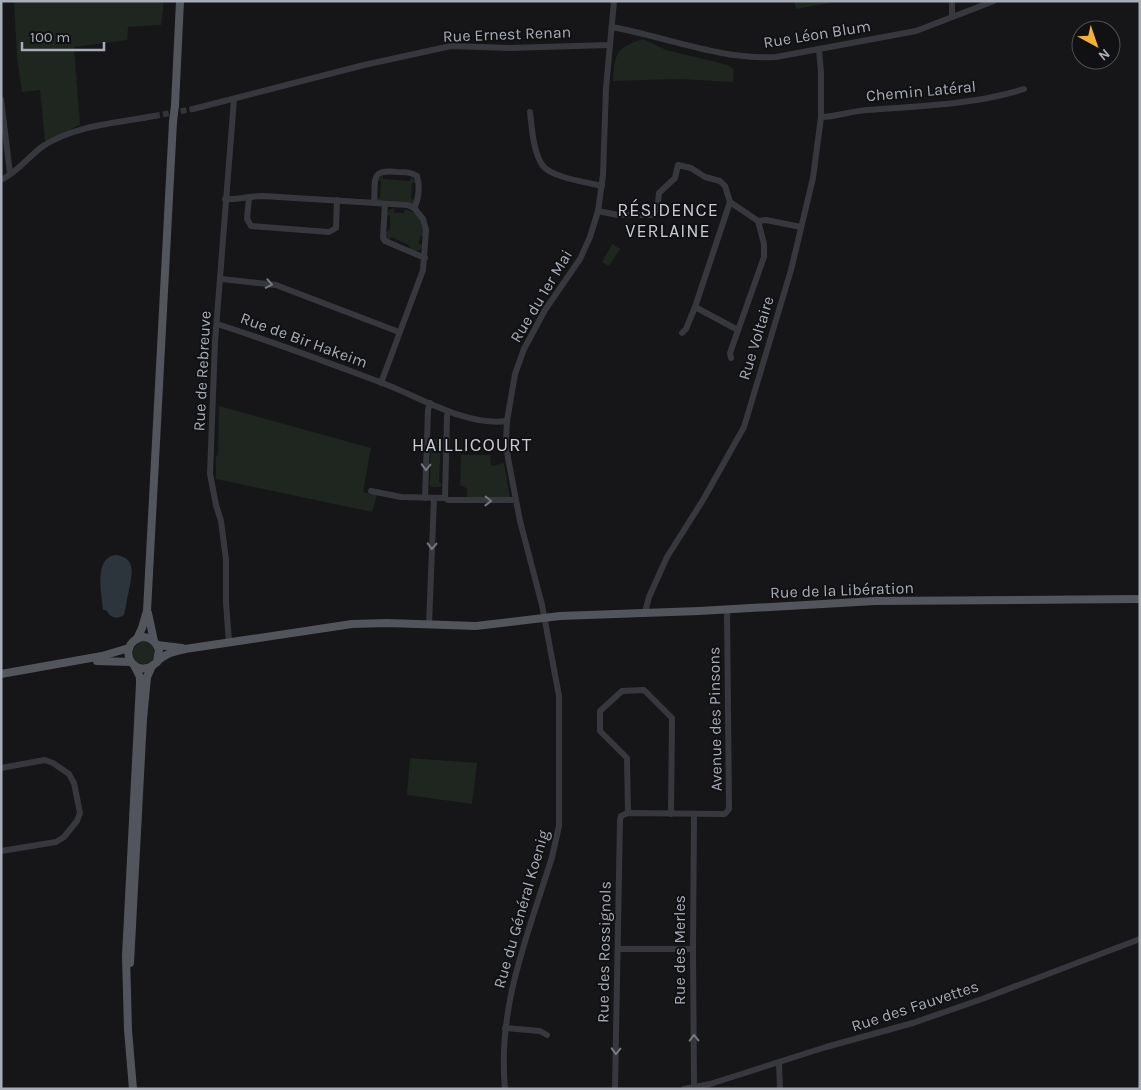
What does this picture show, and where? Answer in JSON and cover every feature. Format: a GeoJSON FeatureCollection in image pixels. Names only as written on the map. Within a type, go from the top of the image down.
{"type":"FeatureCollection","features":[{"type":"Feature","properties":{"kind":"main road"},"geometry":{"type":"LineString","coordinates":[[1,674],[103,656],[129,648],[137,639],[147,611],[180,1]]}},
{"type":"Feature","properties":{"kind":"main road","name":"Rue de la Libération"},"geometry":{"type":"LineString","coordinates":[[184,649],[352,624],[387,623],[476,626],[545,618],[875,601],[1140,599]]}},
{"type":"Feature","properties":{"kind":"main road"},"geometry":{"type":"LineString","coordinates":[[127,990],[135,891],[143,720],[147,677],[160,653],[147,611]]}},
{"type":"Feature","properties":{"kind":"main road"},"geometry":{"type":"LineString","coordinates":[[137,639],[146,638],[156,643],[184,649]]}},
{"type":"Feature","properties":{"kind":"main road"},"geometry":{"type":"LineString","coordinates":[[129,648],[128,655],[140,677],[126,956],[128,1030],[133,1089]]}},
{"type":"Feature","properties":{"kind":"main road"},"geometry":{"type":"LineString","coordinates":[[78,661],[133,664],[143,668],[154,664],[168,653],[184,649]]}},
{"type":"Feature","properties":{"kind":"street","name":"Rue du 1er Mai"},"geometry":{"type":"LineString","coordinates":[[545,618],[516,500],[506,450],[507,421],[515,374],[524,349],[545,310],[580,259],[590,237],[598,211],[602,186],[609,44],[614,1]]}},
{"type":"Feature","properties":{"kind":"street"},"geometry":{"type":"LineString","coordinates":[[952,1],[952,17]]}},
{"type":"Feature","properties":{"kind":"street","name":"Rue Léon Blum"},"geometry":{"type":"LineString","coordinates":[[612,27],[745,57],[776,56],[819,50],[916,31],[994,1]]}},
{"type":"Feature","properties":{"kind":"street","name":"Rue Ernest Renan"},"geometry":{"type":"LineString","coordinates":[[193,109],[234,100],[364,65],[451,46],[510,48],[609,44]]}},
{"type":"Feature","properties":{"kind":"street","name":"Rue Voltaire"},"geometry":{"type":"LineString","coordinates":[[645,612],[649,597],[668,557],[744,427],[791,270],[813,178],[820,117],[821,72],[819,50]]}},
{"type":"Feature","properties":{"kind":"street","name":"Chemin Latéral"},"geometry":{"type":"LineString","coordinates":[[820,117],[854,111],[927,107],[968,102],[1024,89]]}},
{"type":"Feature","properties":{"kind":"street"},"geometry":{"type":"LineString","coordinates":[[1,99],[10,174]]}},
{"type":"Feature","properties":{"kind":"street","name":"Rue de Rebreuve"},"geometry":{"type":"LineString","coordinates":[[229,642],[226,603],[226,560],[221,521],[210,474],[225,199],[234,100]]}},
{"type":"Feature","properties":{"kind":"street"},"geometry":{"type":"LineString","coordinates":[[530,112],[538,155],[543,165],[549,171],[558,175],[602,186]]}},
{"type":"Feature","properties":{"kind":"street"},"geometry":{"type":"LineString","coordinates":[[1,180],[44,146],[60,137],[82,129],[154,116]]}},
{"type":"Feature","properties":{"kind":"street"},"geometry":{"type":"LineString","coordinates":[[598,211],[618,215],[652,215],[657,210],[660,193],[675,178],[678,166],[691,168],[705,177],[720,180],[725,186],[730,202],[695,307],[686,329],[682,333]]}},
{"type":"Feature","properties":{"kind":"street"},"geometry":{"type":"LineString","coordinates":[[374,203],[376,177],[379,172],[413,173],[418,176],[419,181],[418,201],[414,208]]}},
{"type":"Feature","properties":{"kind":"street"},"geometry":{"type":"LineString","coordinates":[[248,196],[247,219],[251,226],[329,232],[336,228],[338,200]]}},
{"type":"Feature","properties":{"kind":"street"},"geometry":{"type":"LineString","coordinates":[[225,199],[235,200],[248,196],[338,200],[408,205],[414,208],[423,219],[426,230],[423,270],[381,383]]}},
{"type":"Feature","properties":{"kind":"street"},"geometry":{"type":"LineString","coordinates":[[730,202],[758,221],[764,244],[764,257],[730,353],[731,358]]}},
{"type":"Feature","properties":{"kind":"street"},"geometry":{"type":"LineString","coordinates":[[385,204],[383,238],[385,241],[425,258]]}},
{"type":"Feature","properties":{"kind":"street"},"geometry":{"type":"LineString","coordinates":[[758,221],[766,220],[801,227]]}},
{"type":"Feature","properties":{"kind":"street"},"geometry":{"type":"LineString","coordinates":[[221,279],[276,285],[399,332]]}},
{"type":"Feature","properties":{"kind":"street"},"geometry":{"type":"LineString","coordinates":[[695,307],[738,330]]}},
{"type":"Feature","properties":{"kind":"street","name":"Rue de Bir Hakeim"},"geometry":{"type":"LineString","coordinates":[[217,324],[309,355],[448,412],[491,421],[507,421]]}},
{"type":"Feature","properties":{"kind":"street"},"geometry":{"type":"LineString","coordinates":[[425,498],[428,410],[430,403]]}},
{"type":"Feature","properties":{"kind":"street"},"geometry":{"type":"LineString","coordinates":[[445,498],[448,412]]}},
{"type":"Feature","properties":{"kind":"street"},"geometry":{"type":"LineString","coordinates":[[371,491],[401,497],[445,498],[448,500],[516,500]]}},
{"type":"Feature","properties":{"kind":"street"},"geometry":{"type":"LineString","coordinates":[[430,625],[434,498]]}},
{"type":"Feature","properties":{"kind":"street","name":"Avenue des Pinsons"},"geometry":{"type":"LineString","coordinates":[[625,814],[725,814],[729,809],[727,609]]}},
{"type":"Feature","properties":{"kind":"street","name":"Rue du Général Koenig"},"geometry":{"type":"LineString","coordinates":[[505,1089],[505,1028],[512,987],[552,857],[559,826],[560,704],[545,618]]}},
{"type":"Feature","properties":{"kind":"street","name":"Rue des Rossignols"},"geometry":{"type":"LineString","coordinates":[[615,1089],[620,825],[625,814],[627,758],[600,731],[600,711],[622,691],[644,690],[672,718],[672,814]]}},
{"type":"Feature","properties":{"kind":"street"},"geometry":{"type":"LineString","coordinates":[[1,768],[45,760],[53,763],[69,774],[74,783],[80,813],[64,837],[56,842],[1,852]]}},
{"type":"Feature","properties":{"kind":"street","name":"Rue des Merles"},"geometry":{"type":"LineString","coordinates":[[694,814],[694,1086]]}},
{"type":"Feature","properties":{"kind":"street","name":"Rue des Fauvettes"},"geometry":{"type":"LineString","coordinates":[[684,1089],[710,1084],[913,1023],[1140,939]]}},
{"type":"Feature","properties":{"kind":"street"},"geometry":{"type":"LineString","coordinates":[[618,949],[693,949]]}},
{"type":"Feature","properties":{"kind":"street"},"geometry":{"type":"LineString","coordinates":[[505,1028],[540,1031],[547,1035]]}},
{"type":"Feature","properties":{"kind":"street"},"geometry":{"type":"LineString","coordinates":[[779,1063],[780,1089]]}},
{"type":"Feature","properties":{"kind":"shaded area"},"geometry":{"type":"Polygon","coordinates":[[[14,1],[164,1],[161,25],[128,27],[127,40],[74,47],[80,125],[45,141],[40,90],[22,92],[17,57],[14,1]]]}},
{"type":"Feature","properties":{"kind":"shaded area"},"geometry":{"type":"Polygon","coordinates":[[[794,1],[830,1],[830,3],[796,9],[794,1]]]}},
{"type":"Feature","properties":{"kind":"shaded area"},"geometry":{"type":"Polygon","coordinates":[[[643,39],[666,50],[728,65],[734,70],[733,82],[678,79],[613,81],[618,53],[634,42],[643,39]]]}},
{"type":"Feature","properties":{"kind":"shaded area"},"geometry":{"type":"Polygon","coordinates":[[[383,175],[383,179],[410,181],[411,177],[415,180],[416,183],[412,183],[411,199],[415,200],[411,205],[409,202],[378,200],[376,198],[380,198],[381,181],[378,180],[383,175]]]}},
{"type":"Feature","properties":{"kind":"shaded area"},"geometry":{"type":"Polygon","coordinates":[[[394,208],[394,213],[404,213],[405,209],[414,213],[419,219],[424,236],[420,236],[419,244],[423,245],[421,249],[415,252],[409,245],[391,237],[390,241],[387,239],[385,233],[390,229],[390,215],[387,216],[389,210],[394,208]]]}},
{"type":"Feature","properties":{"kind":"shaded area"},"geometry":{"type":"Polygon","coordinates":[[[612,244],[620,249],[609,266],[602,262],[612,244]]]}},
{"type":"Feature","properties":{"kind":"shaded area"},"geometry":{"type":"Polygon","coordinates":[[[219,406],[371,448],[363,492],[377,495],[372,512],[216,479],[219,406]]]}},
{"type":"Feature","properties":{"kind":"shaded area"},"geometry":{"type":"Polygon","coordinates":[[[431,439],[441,439],[439,481],[442,485],[440,487],[431,487],[429,484],[431,439]]]}},
{"type":"Feature","properties":{"kind":"shaded area"},"geometry":{"type":"Polygon","coordinates":[[[461,455],[490,455],[491,466],[504,463],[510,498],[467,497],[467,489],[464,486],[460,486],[461,455]]]}},
{"type":"Feature","properties":{"kind":"shaded area"},"geometry":{"type":"Polygon","coordinates":[[[115,555],[127,559],[132,573],[124,615],[116,618],[106,610],[103,610],[100,578],[104,563],[108,558],[115,555]]]}},
{"type":"Feature","properties":{"kind":"shaded area"},"geometry":{"type":"Polygon","coordinates":[[[144,642],[152,645],[155,653],[152,661],[144,664],[136,661],[133,653],[136,645],[144,642]]]}},
{"type":"Feature","properties":{"kind":"shaded area"},"geometry":{"type":"Polygon","coordinates":[[[410,758],[477,763],[472,804],[407,795],[410,758]]]}},
{"type":"Feature","properties":{"kind":"tunnel"},"geometry":{"type":"LineString","coordinates":[[154,116],[193,109]]}},
{"type":"Feature","properties":{"kind":"district","name":"RÉSIDENCE VERLAINE"},"geometry":{"type":"Point","coordinates":[668,220]}},
{"type":"Feature","properties":{"kind":"district","name":"HAILLICOURT"},"geometry":{"type":"Point","coordinates":[472,445]}}]}
